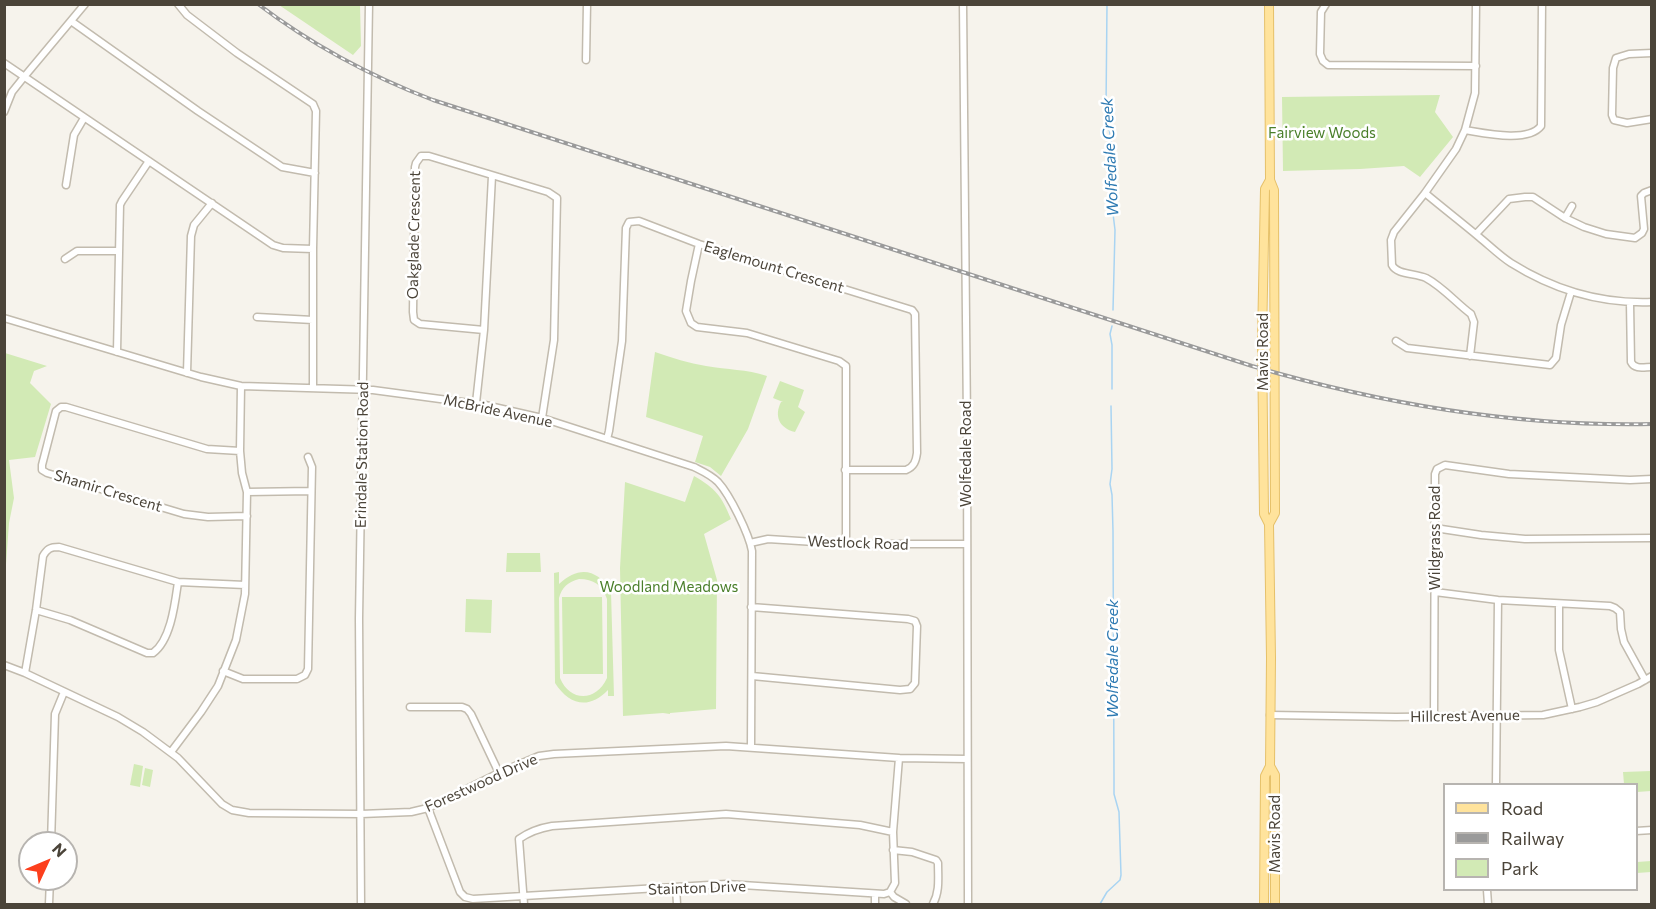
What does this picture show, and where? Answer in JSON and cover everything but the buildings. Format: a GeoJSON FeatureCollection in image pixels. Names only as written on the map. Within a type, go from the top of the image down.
{"type":"FeatureCollection","features":[{"type":"Feature","properties":{"kind":"main road","name":"Mavis Road"},"geometry":{"type":"LineString","coordinates":[[1269,4],[1270,180],[1274,190],[1275,513],[1269,524]]}},
{"type":"Feature","properties":{"kind":"main road","name":"Mavis Road"},"geometry":{"type":"LineString","coordinates":[[1264,904],[1265,776],[1270,766],[1271,658],[1269,524],[1264,514],[1262,339],[1265,189],[1270,180]]}},
{"type":"Feature","properties":{"kind":"main road","name":"Mavis Road"},"geometry":{"type":"LineString","coordinates":[[1270,766],[1275,775],[1275,904]]}},
{"type":"Feature","properties":{"kind":"street"},"geometry":{"type":"LineString","coordinates":[[4,112],[12,92],[85,4]]}},
{"type":"Feature","properties":{"kind":"street"},"geometry":{"type":"LineString","coordinates":[[178,4],[187,15],[237,53],[313,104],[316,111],[313,388]]}},
{"type":"Feature","properties":{"kind":"street","name":"Erindale Station Road"},"geometry":{"type":"LineString","coordinates":[[361,904],[359,619],[369,4]]}},
{"type":"Feature","properties":{"kind":"street"},"geometry":{"type":"LineString","coordinates":[[586,60],[587,4]]}},
{"type":"Feature","properties":{"kind":"street","name":"Wolfedale Road"},"geometry":{"type":"LineString","coordinates":[[963,4],[968,904]]}},
{"type":"Feature","properties":{"kind":"street"},"geometry":{"type":"LineString","coordinates":[[1326,4],[1321,12],[1320,54],[1328,65],[1476,66]]}},
{"type":"Feature","properties":{"kind":"street"},"geometry":{"type":"LineString","coordinates":[[1470,356],[1474,322],[1472,314],[1426,279],[1396,270],[1392,265],[1391,240],[1394,232],[1456,149],[1465,130],[1475,93],[1476,4]]}},
{"type":"Feature","properties":{"kind":"street"},"geometry":{"type":"LineString","coordinates":[[1465,130],[1495,136],[1532,134],[1541,126],[1542,4]]}},
{"type":"Feature","properties":{"kind":"street"},"geometry":{"type":"LineString","coordinates":[[71,21],[282,167],[315,173]]}},
{"type":"Feature","properties":{"kind":"street"},"geometry":{"type":"LineString","coordinates":[[1652,53],[1629,54],[1616,58],[1613,68],[1612,115],[1614,120],[1627,123],[1652,119]]}},
{"type":"Feature","properties":{"kind":"street"},"geometry":{"type":"LineString","coordinates":[[4,63],[273,245],[283,248],[313,249]]}},
{"type":"Feature","properties":{"kind":"street"},"geometry":{"type":"LineString","coordinates":[[66,185],[74,135],[84,118]]}},
{"type":"Feature","properties":{"kind":"street","name":"Oakglade Crescent"},"geometry":{"type":"LineString","coordinates":[[484,330],[420,324],[414,320],[416,163],[421,156],[429,156],[548,192],[557,198],[554,340],[542,418]]}},
{"type":"Feature","properties":{"kind":"street"},"geometry":{"type":"LineString","coordinates":[[117,352],[122,201],[149,161]]}},
{"type":"Feature","properties":{"kind":"street"},"geometry":{"type":"LineString","coordinates":[[476,403],[484,330],[492,176]]}},
{"type":"Feature","properties":{"kind":"street"},"geometry":{"type":"LineString","coordinates":[[1476,234],[1509,199],[1533,197],[1565,218],[1584,227],[1606,234],[1635,238],[1642,233],[1644,228],[1641,196],[1652,190]]}},
{"type":"Feature","properties":{"kind":"street"},"geometry":{"type":"LineString","coordinates":[[1425,193],[1510,262],[1552,285],[1604,300],[1630,303],[1652,302]]}},
{"type":"Feature","properties":{"kind":"street"},"geometry":{"type":"LineString","coordinates":[[187,373],[191,236],[194,225],[212,203]]}},
{"type":"Feature","properties":{"kind":"street"},"geometry":{"type":"LineString","coordinates":[[1565,218],[1572,206]]}},
{"type":"Feature","properties":{"kind":"street","name":"Eaglemount Crescent"},"geometry":{"type":"LineString","coordinates":[[607,440],[622,340],[626,228],[630,222],[639,221],[699,244],[912,310],[915,314],[916,461],[911,468],[906,470],[846,470]]}},
{"type":"Feature","properties":{"kind":"street"},"geometry":{"type":"LineString","coordinates":[[699,244],[686,311],[691,323],[697,327],[747,333],[839,361],[846,366],[846,544]]}},
{"type":"Feature","properties":{"kind":"street"},"geometry":{"type":"LineString","coordinates":[[64,259],[77,251],[119,251]]}},
{"type":"Feature","properties":{"kind":"street"},"geometry":{"type":"LineString","coordinates":[[1396,341],[1407,348],[1548,365],[1552,363],[1557,354],[1561,324],[1571,292]]}},
{"type":"Feature","properties":{"kind":"street"},"geometry":{"type":"LineString","coordinates":[[1630,303],[1631,362],[1637,368],[1652,367]]}},
{"type":"Feature","properties":{"kind":"street"},"geometry":{"type":"LineString","coordinates":[[257,317],[313,320]]}},
{"type":"Feature","properties":{"kind":"street","name":"McBride Avenue"},"geometry":{"type":"LineString","coordinates":[[4,318],[187,373],[241,386],[363,389],[476,403],[542,418],[694,467],[715,479],[730,500],[752,551],[751,747]]}},
{"type":"Feature","properties":{"kind":"street"},"geometry":{"type":"LineString","coordinates":[[171,752],[218,686],[236,640],[246,585],[247,492],[240,451],[241,386]]}},
{"type":"Feature","properties":{"kind":"street","name":"Shamir Crescent"},"geometry":{"type":"LineString","coordinates":[[240,451],[207,449],[60,407],[56,411],[42,470],[184,514],[208,517],[247,516]]}},
{"type":"Feature","properties":{"kind":"street"},"geometry":{"type":"LineString","coordinates":[[224,671],[243,679],[297,679],[305,675],[308,669],[312,467],[308,457]]}},
{"type":"Feature","properties":{"kind":"street","name":"Wildgrass Road"},"geometry":{"type":"LineString","coordinates":[[1434,716],[1435,474],[1437,469],[1443,466],[1509,474],[1621,480],[1652,479]]}},
{"type":"Feature","properties":{"kind":"street"},"geometry":{"type":"LineString","coordinates":[[247,492],[311,491]]}},
{"type":"Feature","properties":{"kind":"street"},"geometry":{"type":"LineString","coordinates":[[1435,528],[1525,539],[1652,538]]}},
{"type":"Feature","properties":{"kind":"street","name":"Westlock Road"},"geometry":{"type":"LineString","coordinates":[[750,543],[768,538],[846,544],[966,544]]}},
{"type":"Feature","properties":{"kind":"street"},"geometry":{"type":"LineString","coordinates":[[25,673],[43,556],[46,550],[52,547],[59,547],[178,582],[246,585]]}},
{"type":"Feature","properties":{"kind":"street"},"geometry":{"type":"LineString","coordinates":[[36,610],[58,615],[147,653],[153,653],[162,645],[173,612],[178,582]]}},
{"type":"Feature","properties":{"kind":"street"},"geometry":{"type":"LineString","coordinates":[[1435,592],[1498,600],[1615,608],[1620,612],[1624,642],[1645,680]]}},
{"type":"Feature","properties":{"kind":"street"},"geometry":{"type":"LineString","coordinates":[[1496,783],[1498,600]]}},
{"type":"Feature","properties":{"kind":"street"},"geometry":{"type":"LineString","coordinates":[[1558,603],[1559,650],[1572,709]]}},
{"type":"Feature","properties":{"kind":"street"},"geometry":{"type":"LineString","coordinates":[[751,607],[908,619],[915,621],[917,626],[915,683],[910,689],[900,690],[752,676]]}},
{"type":"Feature","properties":{"kind":"street","name":"Forestwood Drive"},"geometry":{"type":"LineString","coordinates":[[4,665],[118,717],[150,736],[199,778],[219,801],[232,810],[249,813],[411,812],[428,808],[539,756],[554,754],[717,746],[900,758],[967,759]]}},
{"type":"Feature","properties":{"kind":"street","name":"Hillcrest Avenue"},"geometry":{"type":"LineString","coordinates":[[1270,715],[1396,717],[1543,715],[1597,702],[1652,676]]}},
{"type":"Feature","properties":{"kind":"street"},"geometry":{"type":"LineString","coordinates":[[51,831],[55,714],[64,692]]}},
{"type":"Feature","properties":{"kind":"street"},"geometry":{"type":"LineString","coordinates":[[410,707],[462,707],[467,709],[499,773]]}},
{"type":"Feature","properties":{"kind":"street"},"geometry":{"type":"LineString","coordinates":[[900,758],[893,832],[895,883],[890,892],[906,904]]}},
{"type":"Feature","properties":{"kind":"street","name":"Stainton Drive"},"geometry":{"type":"LineString","coordinates":[[428,808],[460,892],[465,897],[473,899],[523,901],[726,884],[875,894],[890,892]]}},
{"type":"Feature","properties":{"kind":"street"},"geometry":{"type":"LineString","coordinates":[[523,901],[519,839],[533,831],[552,825],[726,814],[860,825],[893,832]]}},
{"type":"Feature","properties":{"kind":"street"},"geometry":{"type":"LineString","coordinates":[[893,850],[912,852],[936,860],[938,888],[933,904]]}},
{"type":"Feature","properties":{"kind":"street"},"geometry":{"type":"LineString","coordinates":[[676,888],[677,904]]}},
{"type":"Feature","properties":{"kind":"street"},"geometry":{"type":"LineString","coordinates":[[874,904],[875,894]]}},
{"type":"Feature","properties":{"kind":"green space"},"geometry":{"type":"Polygon","coordinates":[[[279,5],[360,5],[361,46],[353,55],[279,5]]]}},
{"type":"Feature","properties":{"kind":"green space","name":"Fairview Woods"},"geometry":{"type":"Polygon","coordinates":[[[1440,95],[1435,112],[1453,137],[1420,177],[1404,166],[1283,171],[1282,97],[1440,95]]]}},
{"type":"Feature","properties":{"kind":"green space"},"geometry":{"type":"Polygon","coordinates":[[[655,352],[700,365],[767,376],[748,429],[721,476],[710,467],[695,462],[703,436],[646,417],[655,352]]]}},
{"type":"Feature","properties":{"kind":"green space"},"geometry":{"type":"Polygon","coordinates":[[[5,353],[47,366],[34,371],[30,383],[51,404],[35,457],[9,460],[14,498],[9,523],[5,578],[5,353]]]}},
{"type":"Feature","properties":{"kind":"green space"},"geometry":{"type":"Polygon","coordinates":[[[780,381],[804,390],[798,407],[805,412],[795,432],[785,428],[779,421],[779,407],[783,402],[773,398],[780,381]]]}},
{"type":"Feature","properties":{"kind":"green space","name":"Woodland Meadows"},"geometry":{"type":"Polygon","coordinates":[[[694,476],[717,493],[731,519],[704,534],[717,580],[716,709],[623,716],[620,568],[625,482],[685,502],[694,476]]]}},
{"type":"Feature","properties":{"kind":"green space"},"geometry":{"type":"Polygon","coordinates":[[[507,553],[540,553],[541,572],[506,572],[507,553]]]}},
{"type":"Feature","properties":{"kind":"green space"},"geometry":{"type":"Polygon","coordinates":[[[559,572],[559,584],[566,578],[581,572],[594,574],[606,584],[611,592],[614,696],[608,696],[608,690],[594,700],[580,702],[567,696],[555,683],[554,573],[559,572]],[[584,579],[569,583],[559,598],[560,678],[570,692],[583,696],[596,692],[607,678],[607,599],[597,584],[584,579]]]}},
{"type":"Feature","properties":{"kind":"green space"},"geometry":{"type":"Polygon","coordinates":[[[562,597],[602,597],[603,674],[563,674],[562,597]]]}},
{"type":"Feature","properties":{"kind":"green space"},"geometry":{"type":"Polygon","coordinates":[[[466,599],[492,600],[491,633],[465,632],[466,599]]]}},
{"type":"Feature","properties":{"kind":"green space"},"geometry":{"type":"Polygon","coordinates":[[[134,764],[143,766],[140,787],[130,785],[134,764]]]}},
{"type":"Feature","properties":{"kind":"green space"},"geometry":{"type":"Polygon","coordinates":[[[145,768],[153,770],[150,787],[142,785],[145,768]]]}},
{"type":"Feature","properties":{"kind":"green space"},"geometry":{"type":"Polygon","coordinates":[[[1651,771],[1651,791],[1638,792],[1638,783],[1624,783],[1623,772],[1651,771]]]}},
{"type":"Feature","properties":{"kind":"green space"},"geometry":{"type":"Polygon","coordinates":[[[1651,861],[1651,872],[1638,873],[1638,862],[1651,861]]]}},
{"type":"Feature","properties":{"kind":"waterway","name":"Wolfedale Creek"},"geometry":{"type":"LineString","coordinates":[[1107,4],[1106,109],[1114,160],[1114,192],[1111,197],[1115,230],[1113,310]]}},
{"type":"Feature","properties":{"kind":"waterway","name":"Wolfedale Creek"},"geometry":{"type":"LineString","coordinates":[[1112,326],[1110,334],[1112,389]]}},
{"type":"Feature","properties":{"kind":"waterway","name":"Wolfedale Creek"},"geometry":{"type":"LineString","coordinates":[[1100,904],[1107,892],[1120,880],[1121,875],[1119,812],[1114,794],[1111,406]]}},
{"type":"Feature","properties":{"kind":"railway"},"geometry":{"type":"LineString","coordinates":[[258,4],[320,46],[387,81],[433,100],[1252,366],[1350,392],[1449,410],[1550,422],[1652,424]]}}]}
